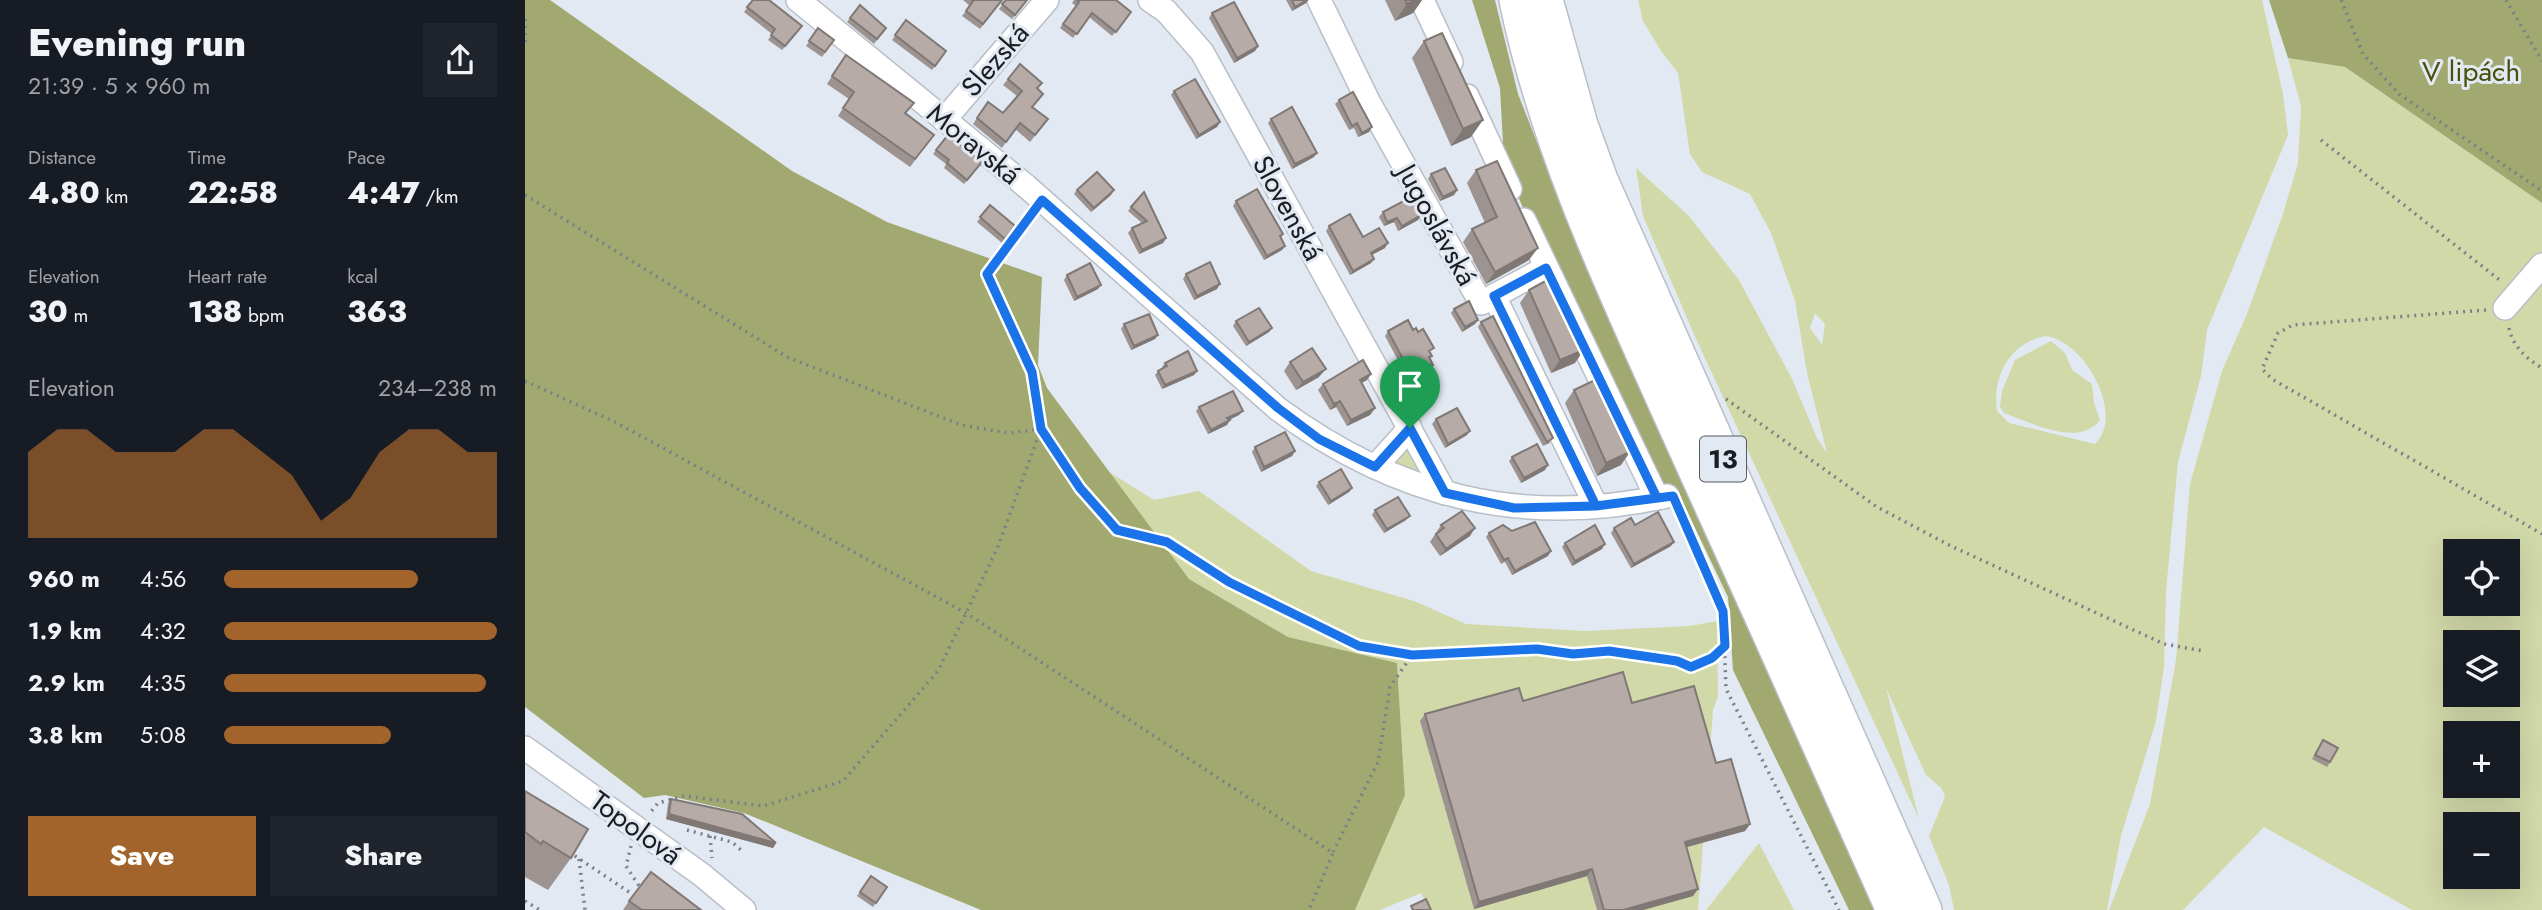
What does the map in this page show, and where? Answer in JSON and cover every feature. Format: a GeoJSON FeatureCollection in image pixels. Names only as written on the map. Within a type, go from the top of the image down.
{"type":"FeatureCollection","features":[{"type":"Feature","properties":{"kind":"highway","name":"13"},"geometry":{"type":"LineString","coordinates":[[1517,0],[1540,89],[1572,186],[1894,910]]}},
{"type":"Feature","properties":{"kind":"highway","name":"13"},"geometry":{"type":"LineString","coordinates":[[1545,0],[1580,125],[1600,180],[1924,910]]}},
{"type":"Feature","properties":{"kind":"street","name":"Moravská"},"geometry":{"type":"LineString","coordinates":[[798,0],[1042,200],[1278,408],[1319,439],[1375,467],[1445,493],[1514,508],[1596,506],[1662,497]]}},
{"type":"Feature","properties":{"kind":"street","name":"Slezská"},"geometry":{"type":"LineString","coordinates":[[944,120],[1047,0]]}},
{"type":"Feature","properties":{"kind":"street","name":"Jugoslávská"},"geometry":{"type":"LineString","coordinates":[[1319,0],[1368,101],[1481,303],[1494,296],[1596,506]]}},
{"type":"Feature","properties":{"kind":"street"},"geometry":{"type":"LineString","coordinates":[[1422,0],[1546,268],[1662,497]]}},
{"type":"Feature","properties":{"kind":"street"},"geometry":{"type":"LineString","coordinates":[[1502,0],[1539,128],[1572,186]]}},
{"type":"Feature","properties":{"kind":"street","name":"Slovenská"},"geometry":{"type":"LineString","coordinates":[[1163,4],[1202,52],[1445,493]]}},
{"type":"Feature","properties":{"kind":"street"},"geometry":{"type":"LineString","coordinates":[[2511,301],[2542,265]]}},
{"type":"Feature","properties":{"kind":"street"},"geometry":{"type":"LineString","coordinates":[[1494,296],[1546,268]]}},
{"type":"Feature","properties":{"kind":"street"},"geometry":{"type":"LineString","coordinates":[[1375,467],[1410,428]]}},
{"type":"Feature","properties":{"kind":"street","name":"Topolová"},"geometry":{"type":"LineString","coordinates":[[525,748],[637,828],[744,910]]}},
{"type":"Feature","properties":{"kind":"path"},"geometry":{"type":"LineString","coordinates":[[2341,0],[2363,54],[2399,94],[2542,191]]}},
{"type":"Feature","properties":{"kind":"path"},"geometry":{"type":"LineString","coordinates":[[2506,0],[2542,61]]}},
{"type":"Feature","properties":{"kind":"path"},"geometry":{"type":"LineString","coordinates":[[525,19],[525,45]]}},
{"type":"Feature","properties":{"kind":"path"},"geometry":{"type":"LineString","coordinates":[[2321,140],[2511,301],[2511,338],[2525,358],[2542,368]]}},
{"type":"Feature","properties":{"kind":"path"},"geometry":{"type":"LineString","coordinates":[[525,195],[787,357],[961,425],[1009,433],[1041,429]]}},
{"type":"Feature","properties":{"kind":"path"},"geometry":{"type":"LineString","coordinates":[[1042,200],[987,274],[1032,372],[1041,429],[1080,488],[1117,530],[1167,542],[1229,582],[1359,646],[1412,655],[1537,649],[1573,654],[1609,651],[1677,661],[1691,667],[1712,658],[1725,646]]}},
{"type":"Feature","properties":{"kind":"path"},"geometry":{"type":"LineString","coordinates":[[2511,301],[2293,325],[2278,332],[2262,369],[2272,379],[2542,534]]}},
{"type":"Feature","properties":{"kind":"path"},"geometry":{"type":"LineString","coordinates":[[525,381],[615,422],[966,613],[1333,853]]}},
{"type":"Feature","properties":{"kind":"path"},"geometry":{"type":"LineString","coordinates":[[1722,396],[1877,507],[1951,547],[2164,644],[2204,651]]}},
{"type":"Feature","properties":{"kind":"path"},"geometry":{"type":"LineString","coordinates":[[642,892],[626,866],[637,828],[658,803],[684,796],[764,806],[843,781],[938,671],[996,549],[1041,429]]}},
{"type":"Feature","properties":{"kind":"path"},"geometry":{"type":"LineString","coordinates":[[1662,497],[1673,496],[1677,503],[1723,611],[1726,689],[1839,910]]}},
{"type":"Feature","properties":{"kind":"path"},"geometry":{"type":"LineString","coordinates":[[1309,910],[1333,853],[1378,762],[1390,687],[1412,655]]}},
{"type":"Feature","properties":{"kind":"path"},"geometry":{"type":"LineString","coordinates":[[687,830],[732,842],[741,850]]}},
{"type":"Feature","properties":{"kind":"path"},"geometry":{"type":"LineString","coordinates":[[558,845],[636,897]]}},
{"type":"Feature","properties":{"kind":"path"},"geometry":{"type":"LineString","coordinates":[[579,859],[585,910]]}},
{"type":"Feature","properties":{"kind":"path"},"geometry":{"type":"LineString","coordinates":[[525,901],[540,910]]}},
{"type":"Feature","properties":{"kind":"green space"},"geometry":{"type":"Polygon","coordinates":[[[525,0],[550,0],[792,171],[887,222],[1042,277],[1038,365],[1047,388],[1189,579],[1288,637],[1397,663],[1405,795],[1355,910],[981,910],[744,813],[665,795],[644,798],[525,707],[525,0]]]}},
{"type":"Feature","properties":{"kind":"green space"},"geometry":{"type":"Polygon","coordinates":[[[1472,0],[1495,0],[1518,94],[1562,206],[1617,321],[1876,910],[1849,910],[1733,670],[1728,597],[1676,488],[1654,483],[1535,237],[1504,162],[1500,88],[1472,0]]]}},
{"type":"Feature","properties":{"kind":"green space"},"geometry":{"type":"Polygon","coordinates":[[[1638,0],[2262,0],[2283,94],[2288,135],[2207,330],[2201,376],[2178,462],[2166,592],[2164,667],[2156,721],[2121,836],[2107,910],[1954,910],[1949,885],[1929,836],[1945,797],[1942,789],[1926,775],[1886,688],[1919,819],[1697,341],[1643,216],[1636,168],[1689,216],[1739,280],[1792,379],[1817,438],[1827,453],[1807,373],[1795,301],[1771,233],[1750,194],[1702,172],[1690,154],[1678,73],[1643,21],[1638,0]],[[1815,313],[1810,328],[1822,345],[1825,324],[1815,313]],[[2045,336],[2022,346],[2006,363],[1997,386],[1997,411],[2009,423],[2095,444],[2103,431],[2106,415],[2096,380],[2074,350],[2045,336]]]}},
{"type":"Feature","properties":{"kind":"green space","name":"V lipách"},"geometry":{"type":"Polygon","coordinates":[[[2269,0],[2542,0],[2542,203],[2345,67],[2288,58],[2269,0]]]}},
{"type":"Feature","properties":{"kind":"green space"},"geometry":{"type":"Polygon","coordinates":[[[2288,58],[2345,67],[2542,203],[2542,910],[2412,910],[2264,827],[2183,910],[2109,910],[2150,804],[2176,660],[2190,484],[2222,371],[2247,314],[2283,214],[2298,163],[2301,106],[2288,58]]]}},
{"type":"Feature","properties":{"kind":"green space"},"geometry":{"type":"Polygon","coordinates":[[[2051,341],[2065,353],[2072,370],[2092,384],[2094,403],[2100,420],[2091,428],[2080,432],[2054,431],[2004,413],[2000,407],[2002,391],[2015,360],[2051,341]]]}},
{"type":"Feature","properties":{"kind":"green space"},"geometry":{"type":"Polygon","coordinates":[[[1410,449],[1426,476],[1393,463],[1401,450],[1410,449]]]}},
{"type":"Feature","properties":{"kind":"green space"},"geometry":{"type":"Polygon","coordinates":[[[1106,470],[1154,500],[1199,491],[1311,571],[1414,601],[1466,624],[1584,631],[1690,626],[1717,621],[1718,696],[1713,710],[1698,910],[1429,910],[1421,893],[1380,910],[1355,910],[1405,795],[1397,663],[1288,637],[1189,579],[1106,470]]]}},
{"type":"Feature","properties":{"kind":"green space"},"geometry":{"type":"Polygon","coordinates":[[[1759,843],[1794,910],[1706,910],[1759,843]]]}},
{"type":"Feature","properties":{"kind":"building"},"geometry":{"type":"Polygon","coordinates":[[[753,0],[769,0],[802,26],[785,46],[771,35],[775,29],[747,7],[753,0]]]}},
{"type":"Feature","properties":{"kind":"building"},"geometry":{"type":"Polygon","coordinates":[[[972,0],[1002,0],[983,24],[966,11],[972,0]]]}},
{"type":"Feature","properties":{"kind":"building"},"geometry":{"type":"Polygon","coordinates":[[[1006,0],[1027,0],[1015,15],[1002,4],[1006,0]]]}},
{"type":"Feature","properties":{"kind":"building"},"geometry":{"type":"Polygon","coordinates":[[[1077,0],[1116,0],[1131,12],[1116,32],[1092,13],[1077,34],[1063,24],[1079,2],[1077,0]]]}},
{"type":"Feature","properties":{"kind":"building"},"geometry":{"type":"Polygon","coordinates":[[[1292,0],[1307,0],[1295,7],[1292,0]]]}},
{"type":"Feature","properties":{"kind":"building"},"geometry":{"type":"Polygon","coordinates":[[[1234,2],[1258,46],[1237,58],[1212,13],[1234,2]]]}},
{"type":"Feature","properties":{"kind":"building"},"geometry":{"type":"Polygon","coordinates":[[[860,5],[886,28],[877,39],[850,18],[860,5]]]}},
{"type":"Feature","properties":{"kind":"building"},"geometry":{"type":"Polygon","coordinates":[[[906,20],[946,51],[935,66],[895,35],[906,20]]]}},
{"type":"Feature","properties":{"kind":"building"},"geometry":{"type":"Polygon","coordinates":[[[818,28],[834,40],[825,52],[809,41],[818,28]]]}},
{"type":"Feature","properties":{"kind":"building"},"geometry":{"type":"Polygon","coordinates":[[[1442,33],[1483,120],[1463,129],[1424,41],[1442,33]]]}},
{"type":"Feature","properties":{"kind":"building"},"geometry":{"type":"Polygon","coordinates":[[[846,55],[914,103],[905,113],[934,135],[915,159],[843,108],[854,92],[832,76],[846,55]]]}},
{"type":"Feature","properties":{"kind":"building"},"geometry":{"type":"Polygon","coordinates":[[[1020,64],[1042,83],[1037,88],[1043,94],[1032,107],[1048,119],[1035,135],[1020,123],[1006,142],[977,118],[988,102],[1003,113],[1022,91],[1008,79],[1020,64]]]}},
{"type":"Feature","properties":{"kind":"building"},"geometry":{"type":"Polygon","coordinates":[[[1195,79],[1220,122],[1199,135],[1174,91],[1195,79]]]}},
{"type":"Feature","properties":{"kind":"building"},"geometry":{"type":"Polygon","coordinates":[[[1353,92],[1372,127],[1362,133],[1357,123],[1352,126],[1339,100],[1353,92]]]}},
{"type":"Feature","properties":{"kind":"building"},"geometry":{"type":"Polygon","coordinates":[[[1292,107],[1317,153],[1295,164],[1271,119],[1292,107]]]}},
{"type":"Feature","properties":{"kind":"building"},"geometry":{"type":"Polygon","coordinates":[[[948,135],[982,162],[967,180],[936,150],[948,135]]]}},
{"type":"Feature","properties":{"kind":"building"},"geometry":{"type":"Polygon","coordinates":[[[1497,161],[1538,248],[1495,272],[1472,229],[1497,217],[1476,170],[1497,161]]]}},
{"type":"Feature","properties":{"kind":"building"},"geometry":{"type":"Polygon","coordinates":[[[1445,168],[1457,190],[1443,197],[1431,174],[1445,168]]]}},
{"type":"Feature","properties":{"kind":"building"},"geometry":{"type":"Polygon","coordinates":[[[1097,172],[1114,190],[1094,208],[1077,190],[1097,172]]]}},
{"type":"Feature","properties":{"kind":"building"},"geometry":{"type":"Polygon","coordinates":[[[1257,189],[1283,234],[1280,236],[1285,246],[1267,256],[1236,201],[1257,189]]]}},
{"type":"Feature","properties":{"kind":"building"},"geometry":{"type":"Polygon","coordinates":[[[1144,192],[1166,238],[1142,250],[1132,228],[1147,221],[1131,207],[1144,192]]]}},
{"type":"Feature","properties":{"kind":"building"},"geometry":{"type":"Polygon","coordinates":[[[1411,197],[1421,215],[1402,226],[1397,218],[1387,222],[1383,212],[1411,197]]]}},
{"type":"Feature","properties":{"kind":"building"},"geometry":{"type":"Polygon","coordinates":[[[990,205],[1015,226],[1005,239],[980,217],[990,205]]]}},
{"type":"Feature","properties":{"kind":"building"},"geometry":{"type":"Polygon","coordinates":[[[1350,214],[1363,237],[1379,228],[1388,243],[1371,253],[1374,259],[1353,271],[1329,226],[1350,214]]]}},
{"type":"Feature","properties":{"kind":"building"},"geometry":{"type":"Polygon","coordinates":[[[1210,262],[1220,284],[1197,296],[1186,274],[1210,262]]]}},
{"type":"Feature","properties":{"kind":"building"},"geometry":{"type":"Polygon","coordinates":[[[1090,263],[1101,285],[1077,297],[1067,275],[1090,263]]]}},
{"type":"Feature","properties":{"kind":"building"},"geometry":{"type":"Polygon","coordinates":[[[1551,278],[1584,350],[1560,360],[1529,290],[1551,278]]]}},
{"type":"Feature","properties":{"kind":"building"},"geometry":{"type":"Polygon","coordinates":[[[1469,301],[1478,320],[1465,327],[1454,309],[1469,301]]]}},
{"type":"Feature","properties":{"kind":"building"},"geometry":{"type":"Polygon","coordinates":[[[1259,308],[1272,328],[1249,342],[1236,321],[1259,308]]]}},
{"type":"Feature","properties":{"kind":"building"},"geometry":{"type":"Polygon","coordinates":[[[1149,314],[1158,335],[1134,346],[1124,324],[1149,314]]]}},
{"type":"Feature","properties":{"kind":"building"},"geometry":{"type":"Polygon","coordinates":[[[1493,316],[1553,438],[1547,442],[1481,322],[1493,316]]]}},
{"type":"Feature","properties":{"kind":"building"},"geometry":{"type":"Polygon","coordinates":[[[1408,320],[1413,330],[1416,328],[1418,332],[1423,329],[1434,348],[1429,351],[1433,365],[1412,376],[1388,331],[1408,320]]]}},
{"type":"Feature","properties":{"kind":"building"},"geometry":{"type":"Polygon","coordinates":[[[1312,348],[1326,369],[1303,382],[1290,362],[1312,348]]]}},
{"type":"Feature","properties":{"kind":"building"},"geometry":{"type":"Polygon","coordinates":[[[1188,351],[1197,371],[1165,385],[1158,371],[1167,366],[1165,363],[1188,351]]]}},
{"type":"Feature","properties":{"kind":"building"},"geometry":{"type":"Polygon","coordinates":[[[1363,360],[1371,374],[1360,380],[1375,408],[1351,420],[1340,401],[1334,404],[1323,384],[1363,360]]]}},
{"type":"Feature","properties":{"kind":"building"},"geometry":{"type":"Polygon","coordinates":[[[1597,379],[1630,452],[1606,463],[1574,390],[1597,379]]]}},
{"type":"Feature","properties":{"kind":"building"},"geometry":{"type":"Polygon","coordinates":[[[1233,391],[1243,411],[1227,418],[1230,420],[1211,430],[1199,407],[1233,391]]]}},
{"type":"Feature","properties":{"kind":"building"},"geometry":{"type":"Polygon","coordinates":[[[1457,408],[1470,431],[1448,444],[1436,419],[1457,408]]]}},
{"type":"Feature","properties":{"kind":"building"},"geometry":{"type":"Polygon","coordinates":[[[1285,432],[1295,451],[1264,467],[1255,447],[1285,432]]]}},
{"type":"Feature","properties":{"kind":"building"},"geometry":{"type":"Polygon","coordinates":[[[1537,444],[1548,465],[1524,478],[1512,457],[1537,444]]]}},
{"type":"Feature","properties":{"kind":"building"},"geometry":{"type":"Polygon","coordinates":[[[1341,469],[1352,488],[1331,501],[1319,482],[1341,469]]]}},
{"type":"Feature","properties":{"kind":"building"},"geometry":{"type":"Polygon","coordinates":[[[1398,497],[1410,516],[1387,529],[1375,510],[1398,497]]]}},
{"type":"Feature","properties":{"kind":"building"},"geometry":{"type":"Polygon","coordinates":[[[1462,511],[1475,528],[1446,549],[1436,534],[1444,528],[1441,525],[1462,511]]]}},
{"type":"Feature","properties":{"kind":"building"},"geometry":{"type":"Polygon","coordinates":[[[1658,512],[1674,542],[1634,564],[1614,528],[1631,518],[1635,525],[1658,512]]]}},
{"type":"Feature","properties":{"kind":"building"},"geometry":{"type":"Polygon","coordinates":[[[1535,522],[1551,551],[1515,571],[1508,558],[1504,560],[1489,533],[1503,525],[1512,531],[1535,522]]]}},
{"type":"Feature","properties":{"kind":"building"},"geometry":{"type":"Polygon","coordinates":[[[1595,525],[1605,544],[1575,561],[1565,543],[1595,525]]]}},
{"type":"Feature","properties":{"kind":"building"},"geometry":{"type":"Polygon","coordinates":[[[1623,672],[1632,703],[1694,686],[1716,763],[1731,759],[1750,824],[1685,842],[1698,889],[1623,910],[1604,910],[1592,869],[1479,902],[1425,714],[1519,688],[1523,701],[1623,672]]]}},
{"type":"Feature","properties":{"kind":"building"},"geometry":{"type":"Polygon","coordinates":[[[2323,740],[2338,748],[2330,762],[2315,755],[2323,740]]]}},
{"type":"Feature","properties":{"kind":"building"},"geometry":{"type":"Polygon","coordinates":[[[525,791],[588,829],[571,858],[543,841],[541,844],[525,832],[525,791]]]}},
{"type":"Feature","properties":{"kind":"building"},"geometry":{"type":"Polygon","coordinates":[[[671,799],[742,814],[776,843],[669,814],[671,799]]]}},
{"type":"Feature","properties":{"kind":"building"},"geometry":{"type":"Polygon","coordinates":[[[651,872],[701,910],[642,910],[629,901],[651,872]]]}},
{"type":"Feature","properties":{"kind":"building"},"geometry":{"type":"Polygon","coordinates":[[[871,876],[887,887],[876,903],[860,892],[871,876]]]}},
{"type":"Feature","properties":{"kind":"building"},"geometry":{"type":"Polygon","coordinates":[[[1426,899],[1431,910],[1413,910],[1411,906],[1426,899]]]}},
{"type":"Feature","properties":{"kind":"route"},"geometry":{"type":"LineString","coordinates":[[1410,428],[1375,467],[1319,439],[1278,408],[1042,200],[987,274],[1032,372],[1041,429],[1080,488],[1117,530],[1167,542],[1229,582],[1359,646],[1412,655],[1537,649],[1573,654],[1609,651],[1677,661],[1691,667],[1712,658],[1725,646],[1723,611],[1673,496],[1667,496],[1657,498],[1609,505],[1596,506],[1494,296],[1546,268],[1657,498],[1596,506],[1514,508],[1445,493],[1410,428]]}}]}
